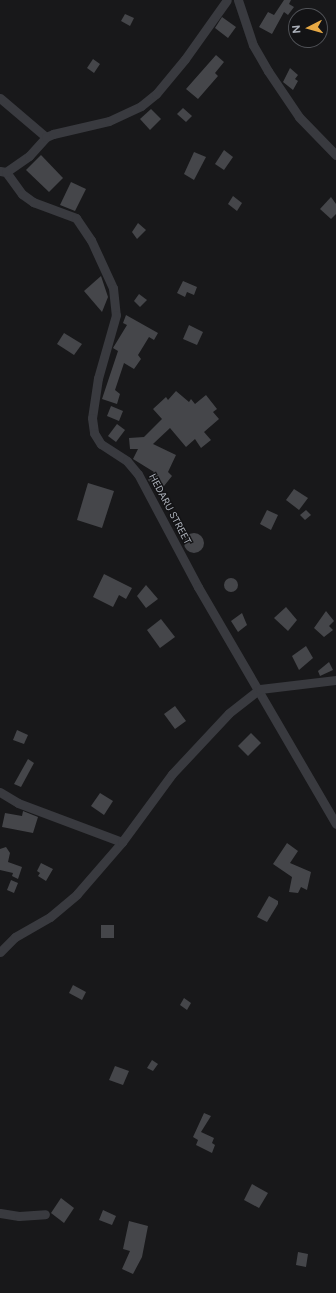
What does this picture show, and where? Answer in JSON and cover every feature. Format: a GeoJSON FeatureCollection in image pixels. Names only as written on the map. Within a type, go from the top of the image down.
{"type":"FeatureCollection","features":[{"type":"Feature","properties":{"kind":"street"},"geometry":{"type":"LineString","coordinates":[[3,172],[29,156],[46,137],[64,130],[109,121],[141,106],[156,94],[185,59],[227,0]]}},
{"type":"Feature","properties":{"kind":"street"},"geometry":{"type":"LineString","coordinates":[[238,0],[253,45],[268,71],[299,117],[336,155]]}},
{"type":"Feature","properties":{"kind":"street"},"geometry":{"type":"LineString","coordinates":[[0,98],[46,137]]}},
{"type":"Feature","properties":{"kind":"street","name":"HEDARU STREET"},"geometry":{"type":"LineString","coordinates":[[3,172],[22,194],[33,202],[76,218],[91,240],[113,288],[116,315],[98,378],[92,418],[94,433],[101,444],[127,461],[138,474],[198,587],[260,689],[297,760],[336,824]]}},
{"type":"Feature","properties":{"kind":"street"},"geometry":{"type":"LineString","coordinates":[[0,952],[15,937],[50,916],[77,894],[122,842],[172,774],[197,745],[229,713],[260,689],[336,680]]}},
{"type":"Feature","properties":{"kind":"street"},"geometry":{"type":"LineString","coordinates":[[0,792],[18,803],[122,842]]}},
{"type":"Feature","properties":{"kind":"street"},"geometry":{"type":"LineString","coordinates":[[0,1213],[19,1216],[45,1214]]}},
{"type":"Feature","properties":{"kind":"building"},"geometry":{"type":"Polygon","coordinates":[[[284,0],[291,0],[289,4],[294,7],[288,8],[288,15],[284,12],[272,34],[259,27],[268,12],[274,15],[284,0]]]}},
{"type":"Feature","properties":{"kind":"building"},"geometry":{"type":"Polygon","coordinates":[[[125,14],[134,18],[130,26],[121,21],[125,14]]]}},
{"type":"Feature","properties":{"kind":"building"},"geometry":{"type":"Polygon","coordinates":[[[222,17],[236,27],[228,38],[215,28],[222,17]]]}},
{"type":"Feature","properties":{"kind":"building"},"geometry":{"type":"Polygon","coordinates":[[[216,55],[224,62],[215,73],[218,76],[198,99],[186,89],[216,55]]]}},
{"type":"Feature","properties":{"kind":"building"},"geometry":{"type":"Polygon","coordinates":[[[93,59],[100,64],[94,73],[87,68],[93,59]]]}},
{"type":"Feature","properties":{"kind":"building"},"geometry":{"type":"Polygon","coordinates":[[[290,68],[298,75],[295,79],[298,81],[293,90],[283,82],[290,68]]]}},
{"type":"Feature","properties":{"kind":"building"},"geometry":{"type":"Polygon","coordinates":[[[183,108],[192,116],[186,122],[177,114],[183,108]]]}},
{"type":"Feature","properties":{"kind":"building"},"geometry":{"type":"Polygon","coordinates":[[[151,109],[161,119],[150,130],[140,119],[151,109]]]}},
{"type":"Feature","properties":{"kind":"building"},"geometry":{"type":"Polygon","coordinates":[[[224,150],[233,157],[224,170],[215,164],[224,150]]]}},
{"type":"Feature","properties":{"kind":"building"},"geometry":{"type":"Polygon","coordinates":[[[194,152],[206,157],[194,180],[184,174],[194,152]]]}},
{"type":"Feature","properties":{"kind":"building"},"geometry":{"type":"Polygon","coordinates":[[[41,155],[63,178],[49,192],[26,170],[41,155]]]}},
{"type":"Feature","properties":{"kind":"building"},"geometry":{"type":"Polygon","coordinates":[[[71,182],[86,189],[75,211],[60,205],[71,182]]]}},
{"type":"Feature","properties":{"kind":"building"},"geometry":{"type":"Polygon","coordinates":[[[233,196],[242,203],[237,211],[228,204],[233,196]]]}},
{"type":"Feature","properties":{"kind":"building"},"geometry":{"type":"Polygon","coordinates":[[[331,197],[336,204],[336,214],[331,219],[320,209],[331,197]]]}},
{"type":"Feature","properties":{"kind":"building"},"geometry":{"type":"Polygon","coordinates":[[[138,223],[146,230],[137,239],[132,232],[138,223]]]}},
{"type":"Feature","properties":{"kind":"building"},"geometry":{"type":"Polygon","coordinates":[[[101,276],[108,297],[102,312],[84,291],[101,276]]]}},
{"type":"Feature","properties":{"kind":"building"},"geometry":{"type":"Polygon","coordinates":[[[183,281],[197,287],[194,295],[187,292],[185,297],[177,293],[183,281]]]}},
{"type":"Feature","properties":{"kind":"building"},"geometry":{"type":"Polygon","coordinates":[[[139,294],[147,300],[140,307],[134,301],[139,294]]]}},
{"type":"Feature","properties":{"kind":"building"},"geometry":{"type":"Polygon","coordinates":[[[126,315],[158,333],[154,340],[149,337],[138,355],[141,359],[134,369],[124,363],[115,390],[120,394],[117,404],[102,399],[118,351],[113,348],[127,325],[123,323],[126,315]]]}},
{"type":"Feature","properties":{"kind":"building"},"geometry":{"type":"Polygon","coordinates":[[[189,325],[203,332],[197,345],[183,339],[189,325]]]}},
{"type":"Feature","properties":{"kind":"building"},"geometry":{"type":"Polygon","coordinates":[[[64,333],[82,344],[74,355],[57,344],[64,333]]]}},
{"type":"Feature","properties":{"kind":"building"},"geometry":{"type":"Polygon","coordinates":[[[176,391],[189,402],[191,399],[195,404],[206,395],[217,409],[213,412],[219,419],[204,432],[211,440],[201,448],[195,439],[186,447],[170,428],[153,444],[176,455],[168,472],[172,476],[160,491],[148,480],[154,472],[133,459],[138,449],[130,449],[129,438],[144,437],[162,419],[153,409],[166,397],[168,400],[176,391]]]}},
{"type":"Feature","properties":{"kind":"building"},"geometry":{"type":"Polygon","coordinates":[[[111,406],[123,411],[119,421],[107,416],[111,406]]]}},
{"type":"Feature","properties":{"kind":"building"},"geometry":{"type":"Polygon","coordinates":[[[117,424],[125,430],[116,442],[108,436],[117,424]]]}},
{"type":"Feature","properties":{"kind":"building"},"geometry":{"type":"Polygon","coordinates":[[[88,483],[114,491],[102,528],[77,520],[88,483]]]}},
{"type":"Feature","properties":{"kind":"building"},"geometry":{"type":"Polygon","coordinates":[[[294,489],[308,498],[299,510],[286,500],[294,489]]]}},
{"type":"Feature","properties":{"kind":"building"},"geometry":{"type":"Polygon","coordinates":[[[267,510],[278,515],[271,530],[260,524],[267,510]]]}},
{"type":"Feature","properties":{"kind":"building"},"geometry":{"type":"Polygon","coordinates":[[[306,510],[311,515],[305,520],[300,515],[306,510]]]}},
{"type":"Feature","properties":{"kind":"building"},"geometry":{"type":"Polygon","coordinates":[[[194,533],[201,536],[204,543],[201,550],[194,553],[187,550],[184,543],[187,536],[194,533]]]}},
{"type":"Feature","properties":{"kind":"building"},"geometry":{"type":"Polygon","coordinates":[[[104,574],[132,588],[126,599],[119,595],[113,607],[93,597],[104,574]]]}},
{"type":"Feature","properties":{"kind":"building"},"geometry":{"type":"Polygon","coordinates":[[[231,578],[236,580],[238,585],[236,590],[231,592],[226,590],[224,585],[226,580],[231,578]]]}},
{"type":"Feature","properties":{"kind":"building"},"geometry":{"type":"Polygon","coordinates":[[[146,585],[158,599],[146,608],[137,596],[146,585]]]}},
{"type":"Feature","properties":{"kind":"building"},"geometry":{"type":"Polygon","coordinates":[[[286,607],[297,620],[288,631],[274,618],[286,607]]]}},
{"type":"Feature","properties":{"kind":"building"},"geometry":{"type":"Polygon","coordinates":[[[326,611],[334,621],[329,626],[333,630],[324,637],[314,628],[326,611]]]}},
{"type":"Feature","properties":{"kind":"building"},"geometry":{"type":"Polygon","coordinates":[[[242,613],[247,625],[238,632],[231,621],[242,613]]]}},
{"type":"Feature","properties":{"kind":"building"},"geometry":{"type":"Polygon","coordinates":[[[161,619],[175,637],[160,648],[147,630],[161,619]]]}},
{"type":"Feature","properties":{"kind":"building"},"geometry":{"type":"Polygon","coordinates":[[[306,646],[313,658],[299,670],[292,656],[306,646]]]}},
{"type":"Feature","properties":{"kind":"building"},"geometry":{"type":"Polygon","coordinates":[[[329,662],[333,670],[320,676],[318,671],[329,662]]]}},
{"type":"Feature","properties":{"kind":"building"},"geometry":{"type":"Polygon","coordinates":[[[175,706],[186,721],[175,729],[164,714],[175,706]]]}},
{"type":"Feature","properties":{"kind":"building"},"geometry":{"type":"Polygon","coordinates":[[[17,730],[28,735],[24,744],[13,740],[17,730]]]}},
{"type":"Feature","properties":{"kind":"building"},"geometry":{"type":"Polygon","coordinates":[[[251,733],[261,743],[248,756],[238,746],[251,733]]]}},
{"type":"Feature","properties":{"kind":"building"},"geometry":{"type":"Polygon","coordinates":[[[28,759],[34,763],[21,787],[14,784],[28,759]]]}},
{"type":"Feature","properties":{"kind":"building"},"geometry":{"type":"Polygon","coordinates":[[[100,793],[113,801],[104,815],[91,806],[100,793]]]}},
{"type":"Feature","properties":{"kind":"building"},"geometry":{"type":"Polygon","coordinates":[[[23,811],[38,817],[33,833],[2,827],[5,813],[22,816],[23,811]]]}},
{"type":"Feature","properties":{"kind":"building"},"geometry":{"type":"Polygon","coordinates":[[[287,843],[298,851],[290,863],[311,872],[307,890],[301,887],[298,893],[289,892],[292,877],[273,864],[287,843]]]}},
{"type":"Feature","properties":{"kind":"building"},"geometry":{"type":"Polygon","coordinates":[[[6,847],[10,853],[8,862],[22,867],[18,879],[12,876],[13,873],[0,870],[0,849],[6,847]]]}},
{"type":"Feature","properties":{"kind":"building"},"geometry":{"type":"Polygon","coordinates":[[[41,863],[53,869],[46,881],[38,876],[40,873],[37,871],[41,863]]]}},
{"type":"Feature","properties":{"kind":"building"},"geometry":{"type":"Polygon","coordinates":[[[11,880],[18,883],[14,893],[7,890],[11,880]]]}},
{"type":"Feature","properties":{"kind":"building"},"geometry":{"type":"Polygon","coordinates":[[[269,896],[278,901],[278,904],[267,922],[257,917],[269,896]]]}},
{"type":"Feature","properties":{"kind":"building"},"geometry":{"type":"Polygon","coordinates":[[[101,925],[114,925],[114,938],[101,938],[101,925]]]}},
{"type":"Feature","properties":{"kind":"building"},"geometry":{"type":"Polygon","coordinates":[[[73,985],[86,992],[82,1000],[69,993],[73,985]]]}},
{"type":"Feature","properties":{"kind":"building"},"geometry":{"type":"Polygon","coordinates":[[[184,998],[191,1003],[187,1010],[180,1005],[184,998]]]}},
{"type":"Feature","properties":{"kind":"building"},"geometry":{"type":"Polygon","coordinates":[[[152,1060],[158,1064],[153,1071],[147,1068],[152,1060]]]}},
{"type":"Feature","properties":{"kind":"building"},"geometry":{"type":"Polygon","coordinates":[[[115,1066],[129,1071],[123,1085],[109,1080],[115,1066]]]}},
{"type":"Feature","properties":{"kind":"building"},"geometry":{"type":"Polygon","coordinates":[[[204,1113],[211,1116],[201,1132],[214,1138],[212,1143],[215,1145],[212,1153],[196,1145],[198,1140],[193,1137],[204,1113]]]}},
{"type":"Feature","properties":{"kind":"building"},"geometry":{"type":"Polygon","coordinates":[[[252,1184],[268,1193],[259,1208],[244,1200],[252,1184]]]}},
{"type":"Feature","properties":{"kind":"building"},"geometry":{"type":"Polygon","coordinates":[[[61,1198],[74,1208],[64,1223],[51,1213],[61,1198]]]}},
{"type":"Feature","properties":{"kind":"building"},"geometry":{"type":"Polygon","coordinates":[[[103,1210],[116,1216],[112,1225],[99,1220],[103,1210]]]}},
{"type":"Feature","properties":{"kind":"building"},"geometry":{"type":"Polygon","coordinates":[[[129,1221],[148,1226],[142,1257],[133,1274],[122,1269],[130,1251],[123,1249],[129,1221]]]}},
{"type":"Feature","properties":{"kind":"building"},"geometry":{"type":"Polygon","coordinates":[[[298,1252],[308,1254],[306,1267],[296,1265],[298,1252]]]}}]}
